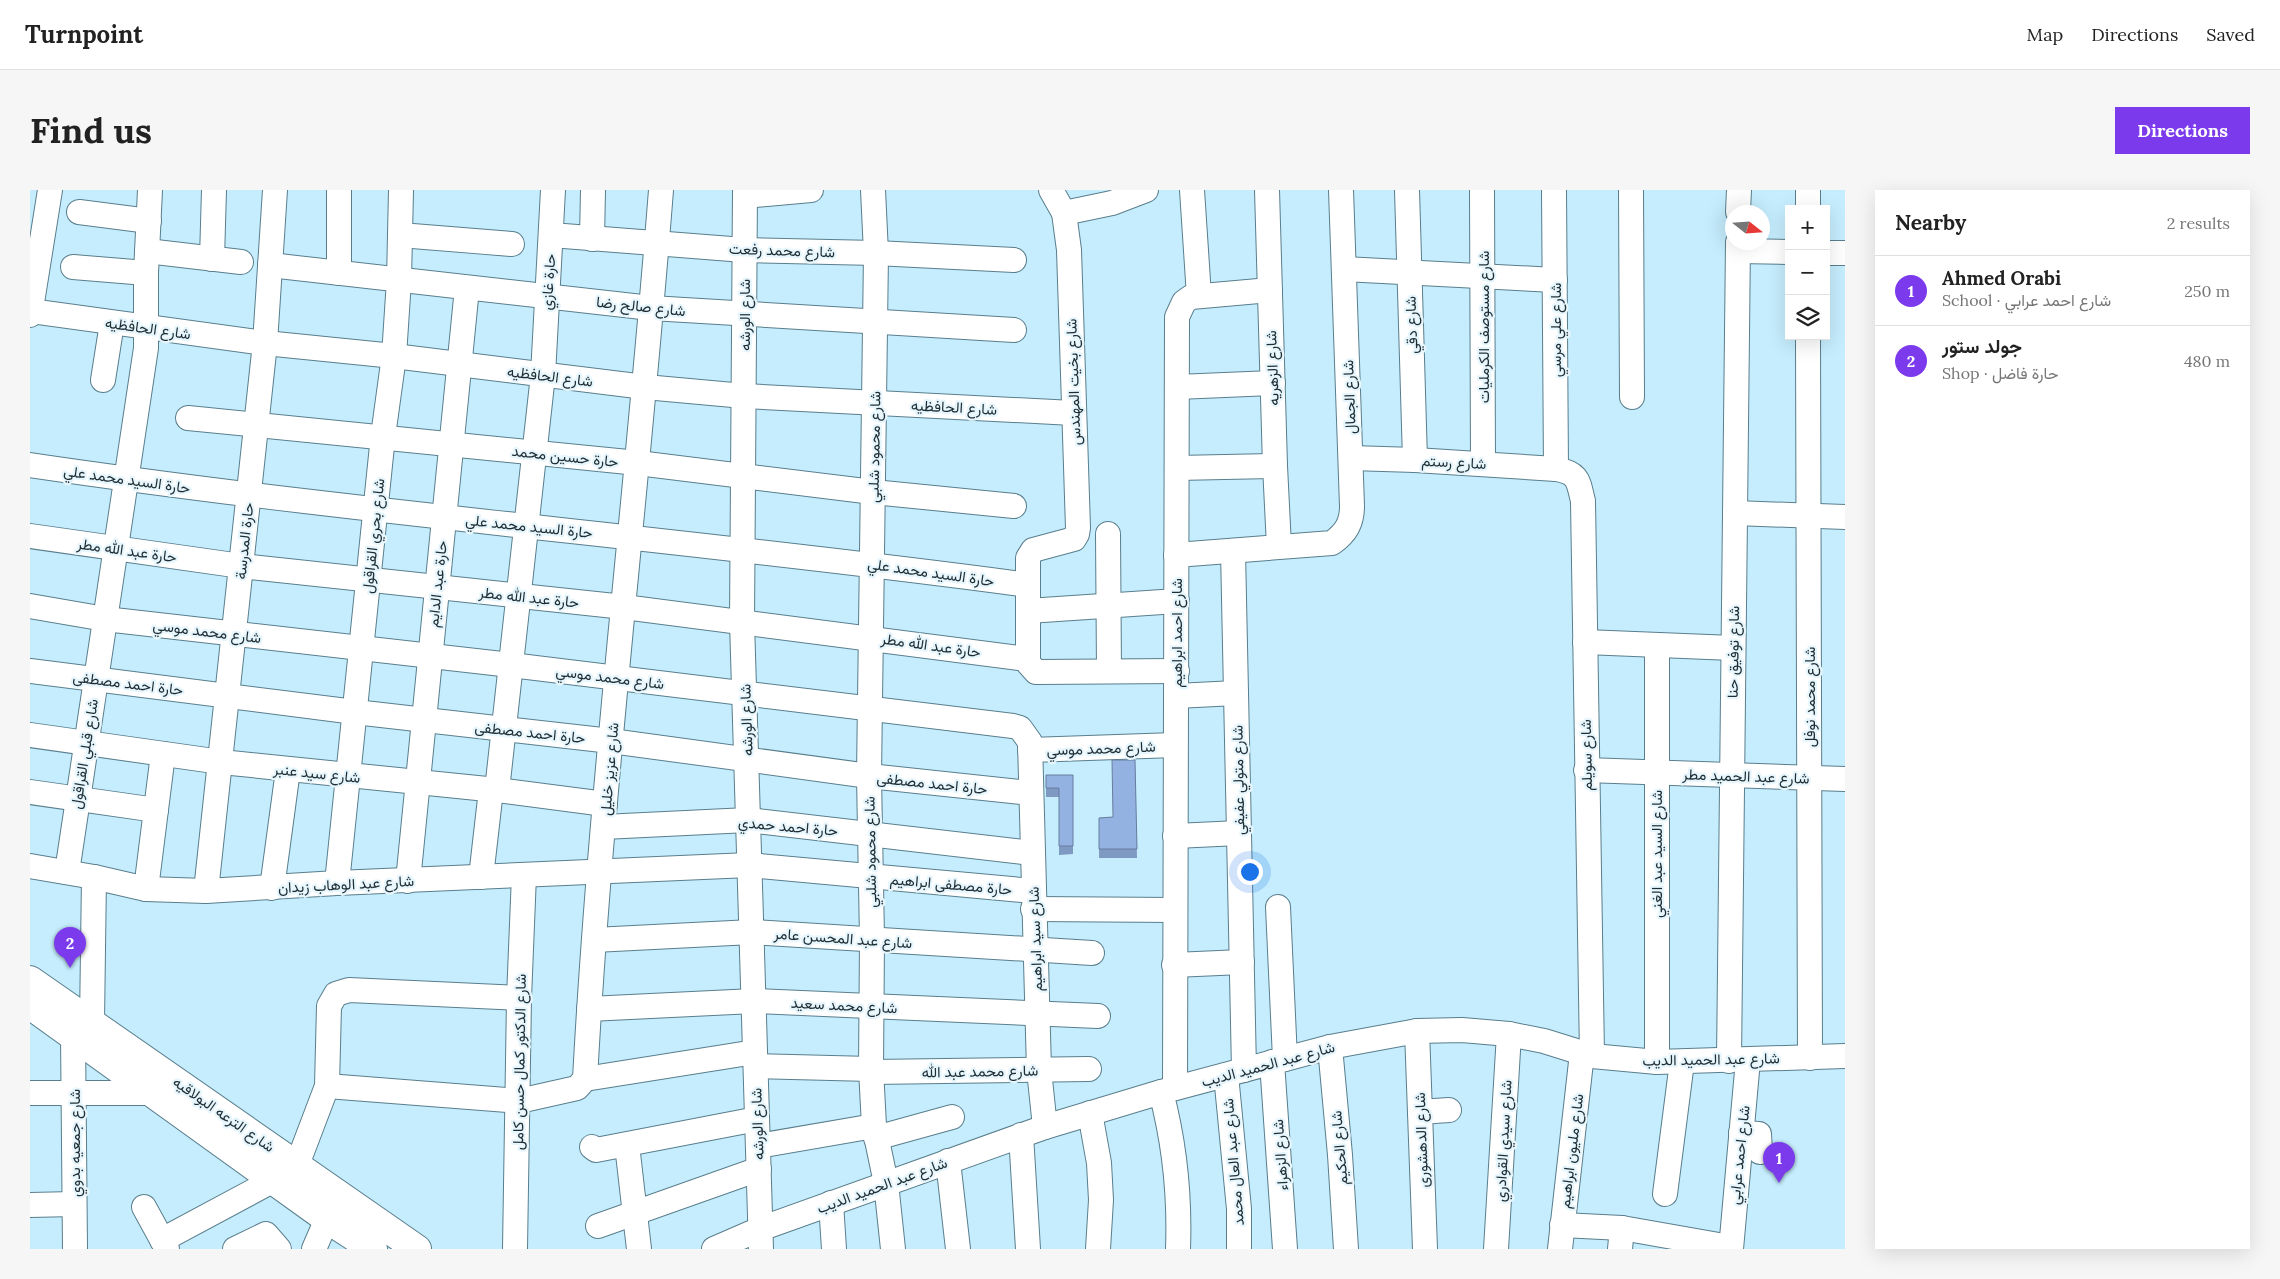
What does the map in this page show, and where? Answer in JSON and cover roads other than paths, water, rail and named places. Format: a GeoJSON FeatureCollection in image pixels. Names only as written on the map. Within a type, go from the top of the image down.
{"type":"FeatureCollection","features":[{"type":"Feature","properties":{"kind":"main road","name":"شارع الترعه البولاقيه"},"geometry":{"type":"LineString","coordinates":[[30,980],[154,1093],[327,1219],[373,1249]]}},
{"type":"Feature","properties":{"kind":"main road","name":"شارع الترعه البولاقيه"},"geometry":{"type":"LineString","coordinates":[[30,1004],[83,1029],[297,1165],[417,1249]]}},
{"type":"Feature","properties":{"kind":"street"},"geometry":{"type":"LineString","coordinates":[[30,314],[50,190]]}},
{"type":"Feature","properties":{"kind":"street","name":"شارع قبلي القراقول"},"geometry":{"type":"LineString","coordinates":[[67,872],[146,348],[145,328],[150,190]]}},
{"type":"Feature","properties":{"kind":"street"},"geometry":{"type":"LineString","coordinates":[[212,259],[214,190]]}},
{"type":"Feature","properties":{"kind":"street","name":"حارة المدرسة"},"geometry":{"type":"LineString","coordinates":[[206,891],[265,343],[275,190]]}},
{"type":"Feature","properties":{"kind":"street"},"geometry":{"type":"LineString","coordinates":[[339,273],[340,190]]}},
{"type":"Feature","properties":{"kind":"street","name":"شارع بحري القراقول"},"geometry":{"type":"LineString","coordinates":[[337,883],[383,436],[394,356],[399,280],[401,190]]}},
{"type":"Feature","properties":{"kind":"street","name":"حارة غازي"},"geometry":{"type":"LineString","coordinates":[[481,877],[504,729],[543,375],[553,190]]}},
{"type":"Feature","properties":{"kind":"street"},"geometry":{"type":"LineString","coordinates":[[592,239],[593,190]]}},
{"type":"Feature","properties":{"kind":"street","name":"شارع عزيز خليل"},"geometry":{"type":"LineString","coordinates":[[585,1079],[599,871],[638,464],[661,190]]}},
{"type":"Feature","properties":{"kind":"street"},"geometry":{"type":"LineString","coordinates":[[745,193],[811,190]]}},
{"type":"Feature","properties":{"kind":"street","name":"شارع محمود شلبي"},"geometry":{"type":"LineString","coordinates":[[873,190],[876,253],[869,776],[872,939],[871,1071],[875,1132],[886,1184],[893,1249]]}},
{"type":"Feature","properties":{"kind":"street","name":"شارع بخيت المهندس"},"geometry":{"type":"LineString","coordinates":[[1028,586],[1028,558],[1034,550],[1074,539],[1077,534],[1069,250],[1064,213],[1051,190]]}},
{"type":"Feature","properties":{"kind":"street"},"geometry":{"type":"LineString","coordinates":[[1064,213],[1112,203],[1146,190]]}},
{"type":"Feature","properties":{"kind":"street"},"geometry":{"type":"LineString","coordinates":[[1192,190],[1199,296],[1270,290]]}},
{"type":"Feature","properties":{"kind":"street","name":"شارع الزهريه"},"geometry":{"type":"LineString","coordinates":[[1267,190],[1272,383],[1279,546]]}},
{"type":"Feature","properties":{"kind":"street","name":"شارع الجمال"},"geometry":{"type":"LineString","coordinates":[[1176,555],[1332,543],[1341,537],[1348,528],[1352,517],[1351,458],[1341,190]]}},
{"type":"Feature","properties":{"kind":"street","name":"شارع دقي"},"geometry":{"type":"LineString","coordinates":[[1407,190],[1416,460]]}},
{"type":"Feature","properties":{"kind":"street","name":"شارع مستوصف الكرمليات"},"geometry":{"type":"LineString","coordinates":[[1482,190],[1483,464]]}},
{"type":"Feature","properties":{"kind":"street","name":"شارع علي مرسي"},"geometry":{"type":"LineString","coordinates":[[1554,190],[1556,470]]}},
{"type":"Feature","properties":{"kind":"street"},"geometry":{"type":"LineString","coordinates":[[1631,190],[1632,397]]}},
{"type":"Feature","properties":{"kind":"street"},"geometry":{"type":"LineString","coordinates":[[1738,190],[1738,205]]}},
{"type":"Feature","properties":{"kind":"street"},"geometry":{"type":"LineString","coordinates":[[1808,190],[1808,205]]}},
{"type":"Feature","properties":{"kind":"street","name":"شارع الورشه"},"geometry":{"type":"LineString","coordinates":[[745,193],[742,622],[761,1239]]}},
{"type":"Feature","properties":{"kind":"street"},"geometry":{"type":"LineString","coordinates":[[80,212],[149,220]]}},
{"type":"Feature","properties":{"kind":"street"},"geometry":{"type":"LineString","coordinates":[[400,235],[512,244]]}},
{"type":"Feature","properties":{"kind":"street","name":"شارع محمد رفعت"},"geometry":{"type":"LineString","coordinates":[[551,235],[744,250],[876,253],[1014,260]]}},
{"type":"Feature","properties":{"kind":"street","name":"شارع توفيق حنا"},"geometry":{"type":"LineString","coordinates":[[1738,250],[1732,775],[1738,1060]]}},
{"type":"Feature","properties":{"kind":"street"},"geometry":{"type":"LineString","coordinates":[[1769,250],[1785,252]]}},
{"type":"Feature","properties":{"kind":"street"},"geometry":{"type":"LineString","coordinates":[[1830,253],[1845,253]]}},
{"type":"Feature","properties":{"kind":"street"},"geometry":{"type":"LineString","coordinates":[[73,267],[212,259],[241,262]]}},
{"type":"Feature","properties":{"kind":"street","name":"شارع صالح رضا"},"geometry":{"type":"LineString","coordinates":[[270,265],[652,308],[744,315],[875,320],[1014,330]]}},
{"type":"Feature","properties":{"kind":"street"},"geometry":{"type":"LineString","coordinates":[[1344,270],[1555,280]]}},
{"type":"Feature","properties":{"kind":"street","name":"حارة عبد الدايم"},"geometry":{"type":"LineString","coordinates":[[408,881],[467,288]]}},
{"type":"Feature","properties":{"kind":"street","name":"شارع احمد ابراهيم"},"geometry":{"type":"LineString","coordinates":[[1178,1249],[1179,1208],[1177,1174],[1169,1124],[1168,1090],[1174,965],[1177,317],[1184,302],[1191,297],[1199,296]]}},
{"type":"Feature","properties":{"kind":"street","name":"شارع الحافظيه"},"geometry":{"type":"LineString","coordinates":[[30,311],[265,343],[394,356],[645,387],[744,396],[1074,412]]}},
{"type":"Feature","properties":{"kind":"street"},"geometry":{"type":"LineString","coordinates":[[103,380],[112,323]]}},
{"type":"Feature","properties":{"kind":"street","name":"شارع محمد نوفل"},"geometry":{"type":"LineString","coordinates":[[1808,340],[1810,1058]]}},
{"type":"Feature","properties":{"kind":"street"},"geometry":{"type":"LineString","coordinates":[[1177,387],[1272,383]]}},
{"type":"Feature","properties":{"kind":"street","name":"حارة حسين محمد"},"geometry":{"type":"LineString","coordinates":[[188,418],[383,436],[873,492],[1014,506]]}},
{"type":"Feature","properties":{"kind":"street","name":"شارع رستم"},"geometry":{"type":"LineString","coordinates":[[1351,458],[1416,460],[1556,470]]}},
{"type":"Feature","properties":{"kind":"street","name":"حارة السيد محمد علي"},"geometry":{"type":"LineString","coordinates":[[30,465],[127,480],[248,495],[872,564],[1028,586]]}},
{"type":"Feature","properties":{"kind":"street"},"geometry":{"type":"LineString","coordinates":[[1177,468],[1275,466]]}},
{"type":"Feature","properties":{"kind":"street","name":"شارع سويلم"},"geometry":{"type":"LineString","coordinates":[[1556,470],[1568,471],[1578,479],[1583,501],[1587,1054]]}},
{"type":"Feature","properties":{"kind":"street"},"geometry":{"type":"LineString","coordinates":[[1735,513],[1845,517]]}},
{"type":"Feature","properties":{"kind":"street"},"geometry":{"type":"LineString","coordinates":[[1108,534],[1109,672]]}},
{"type":"Feature","properties":{"kind":"street","name":"حارة عبد الله مطر"},"geometry":{"type":"LineString","coordinates":[[30,536],[241,566],[624,607],[872,637],[1028,659]]}},
{"type":"Feature","properties":{"kind":"street","name":"شارع متولي عفيفي"},"geometry":{"type":"LineString","coordinates":[[1233,551],[1242,962],[1235,1072]]}},
{"type":"Feature","properties":{"kind":"street"},"geometry":{"type":"LineString","coordinates":[[1028,586],[1028,659],[1029,667],[1036,672],[1176,671]]}},
{"type":"Feature","properties":{"kind":"street"},"geometry":{"type":"LineString","coordinates":[[1028,611],[1177,601]]}},
{"type":"Feature","properties":{"kind":"street","name":"شارع محمد موسي"},"geometry":{"type":"LineString","coordinates":[[30,606],[106,619],[234,635],[617,677],[870,710],[1013,726],[1020,728],[1026,734],[1030,750],[1176,746]]}},
{"type":"Feature","properties":{"kind":"street"},"geometry":{"type":"LineString","coordinates":[[1585,642],[1733,648]]}},
{"type":"Feature","properties":{"kind":"street","name":"شارع السيد عبد الغني"},"geometry":{"type":"LineString","coordinates":[[1657,645],[1657,1062]]}},
{"type":"Feature","properties":{"kind":"street","name":"حارة احمد مصطفى"},"geometry":{"type":"LineString","coordinates":[[30,671],[355,712],[611,741],[869,776],[1030,793]]}},
{"type":"Feature","properties":{"kind":"street"},"geometry":{"type":"LineString","coordinates":[[1176,696],[1236,693]]}},
{"type":"Feature","properties":{"kind":"street","name":"شارع سيد عنبر"},"geometry":{"type":"LineString","coordinates":[[30,735],[221,762],[494,790],[605,804]]}},
{"type":"Feature","properties":{"kind":"street","name":"شارع سيد ابراهيم"},"geometry":{"type":"LineString","coordinates":[[1030,750],[1039,1070],[1045,1127]]}},
{"type":"Feature","properties":{"kind":"street"},"geometry":{"type":"LineString","coordinates":[[146,889],[163,754]]}},
{"type":"Feature","properties":{"kind":"street"},"geometry":{"type":"LineString","coordinates":[[272,888],[288,770]]}},
{"type":"Feature","properties":{"kind":"street","name":"شارع عبد الحميد مطر"},"geometry":{"type":"LineString","coordinates":[[1586,770],[1845,779]]}},
{"type":"Feature","properties":{"kind":"street"},"geometry":{"type":"LineString","coordinates":[[30,792],[156,810]]}},
{"type":"Feature","properties":{"kind":"street","name":"حارة احمد حمدي"},"geometry":{"type":"LineString","coordinates":[[603,827],[748,820],[1032,853]]}},
{"type":"Feature","properties":{"kind":"street"},"geometry":{"type":"LineString","coordinates":[[1175,836],[1239,833]]}},
{"type":"Feature","properties":{"kind":"street","name":"حارة مصطفى ابراهيم"},"geometry":{"type":"LineString","coordinates":[[599,871],[749,865],[871,877],[1033,900],[1174,910]]}},
{"type":"Feature","properties":{"kind":"street","name":"شارع عبد الوهاب زيدان"},"geometry":{"type":"LineString","coordinates":[[31,873],[67,872],[146,889],[206,891],[599,871]]}},
{"type":"Feature","properties":{"kind":"street","name":"شارع الدكتور كمال حسن كامل"},"geometry":{"type":"LineString","coordinates":[[515,1249],[519,998],[524,875]]}},
{"type":"Feature","properties":{"kind":"street","name":"شارع جمعيه بدوي"},"geometry":{"type":"LineString","coordinates":[[75,1249],[73,1093],[83,1029],[94,877]]}},
{"type":"Feature","properties":{"kind":"street","name":"شارع الزهراء"},"geometry":{"type":"LineString","coordinates":[[1278,907],[1278,1061],[1285,1249]]}},
{"type":"Feature","properties":{"kind":"street","name":"شارع عبد المحسن عامر"},"geometry":{"type":"LineString","coordinates":[[594,940],[752,932],[1092,953]]}},
{"type":"Feature","properties":{"kind":"street"},"geometry":{"type":"LineString","coordinates":[[1174,965],[1242,962]]}},
{"type":"Feature","properties":{"kind":"street"},"geometry":{"type":"LineString","coordinates":[[297,1165],[328,1086],[329,1006],[331,999],[342,991],[519,998]]}},
{"type":"Feature","properties":{"kind":"street","name":"شارع محمد سعيد"},"geometry":{"type":"LineString","coordinates":[[589,1008],[754,1001],[1098,1016]]}},
{"type":"Feature","properties":{"kind":"street","name":"شارع عبد الحميد الديب"},"geometry":{"type":"LineString","coordinates":[[714,1249],[761,1239],[831,1203],[1021,1135],[1090,1113],[1330,1047],[1417,1031],[1462,1030],[1509,1034],[1544,1040],[1587,1054],[1657,1062],[1845,1056]]}},
{"type":"Feature","properties":{"kind":"street","name":"شارع الدهشورى"},"geometry":{"type":"LineString","coordinates":[[1417,1031],[1425,1249]]}},
{"type":"Feature","properties":{"kind":"street","name":"شارع سيدي القوادري"},"geometry":{"type":"LineString","coordinates":[[1496,1249],[1509,1034]]}},
{"type":"Feature","properties":{"kind":"street","name":"شارع الحكيم"},"geometry":{"type":"LineString","coordinates":[[1330,1047],[1346,1249]]}},
{"type":"Feature","properties":{"kind":"street","name":"شارع مليون ابراهيم"},"geometry":{"type":"LineString","coordinates":[[1560,1249],[1587,1054]]}},
{"type":"Feature","properties":{"kind":"street","name":"شارع محمد عبد الله"},"geometry":{"type":"LineString","coordinates":[[585,1079],[756,1059],[871,1071],[1090,1069]]}},
{"type":"Feature","properties":{"kind":"street","name":"شارع احمد عرابي"},"geometry":{"type":"LineString","coordinates":[[1731,1248],[1741,1133],[1738,1060]]}},
{"type":"Feature","properties":{"kind":"street"},"geometry":{"type":"LineString","coordinates":[[1665,1194],[1682,1062]]}},
{"type":"Feature","properties":{"kind":"street","name":"شارع عبد العال محمد"},"geometry":{"type":"LineString","coordinates":[[1235,1072],[1239,1249]]}},
{"type":"Feature","properties":{"kind":"street"},"geometry":{"type":"LineString","coordinates":[[328,1086],[518,1101],[577,1088],[585,1079]]}},
{"type":"Feature","properties":{"kind":"street"},"geometry":{"type":"LineString","coordinates":[[30,1093],[154,1093]]}},
{"type":"Feature","properties":{"kind":"street"},"geometry":{"type":"LineString","coordinates":[[1420,1112],[1449,1110]]}},
{"type":"Feature","properties":{"kind":"street"},"geometry":{"type":"LineString","coordinates":[[1090,1113],[1099,1163],[1101,1200],[1098,1249]]}},
{"type":"Feature","properties":{"kind":"street"},"geometry":{"type":"LineString","coordinates":[[598,1226],[635,1213],[758,1158],[952,1117]]}},
{"type":"Feature","properties":{"kind":"street"},"geometry":{"type":"LineString","coordinates":[[592,1146],[596,1150],[627,1145],[757,1119]]}},
{"type":"Feature","properties":{"kind":"street"},"geometry":{"type":"LineString","coordinates":[[1741,1133],[1759,1134],[1760,1152]]}},
{"type":"Feature","properties":{"kind":"street"},"geometry":{"type":"LineString","coordinates":[[1021,1135],[1028,1249]]}},
{"type":"Feature","properties":{"kind":"street"},"geometry":{"type":"LineString","coordinates":[[627,1145],[639,1249]]}},
{"type":"Feature","properties":{"kind":"street"},"geometry":{"type":"LineString","coordinates":[[948,1161],[958,1249]]}},
{"type":"Feature","properties":{"kind":"street"},"geometry":{"type":"LineString","coordinates":[[144,1207],[165,1244],[274,1180]]}},
{"type":"Feature","properties":{"kind":"street"},"geometry":{"type":"LineString","coordinates":[[831,1203],[834,1249]]}},
{"type":"Feature","properties":{"kind":"street"},"geometry":{"type":"LineString","coordinates":[[30,1205],[74,1204]]}},
{"type":"Feature","properties":{"kind":"street"},"geometry":{"type":"LineString","coordinates":[[314,1249],[327,1219]]}},
{"type":"Feature","properties":{"kind":"street"},"geometry":{"type":"LineString","coordinates":[[1562,1225],[1621,1239],[1731,1248]]}},
{"type":"Feature","properties":{"kind":"street"},"geometry":{"type":"LineString","coordinates":[[235,1249],[263,1234],[276,1246]]}},
{"type":"Feature","properties":{"kind":"place","name":"جولد ستور"},"geometry":{"type":"Point","coordinates":[70,968]}},
{"type":"Feature","properties":{"kind":"place","name":"Ahmed Orabi"},"geometry":{"type":"Point","coordinates":[1779,1183]}}]}
